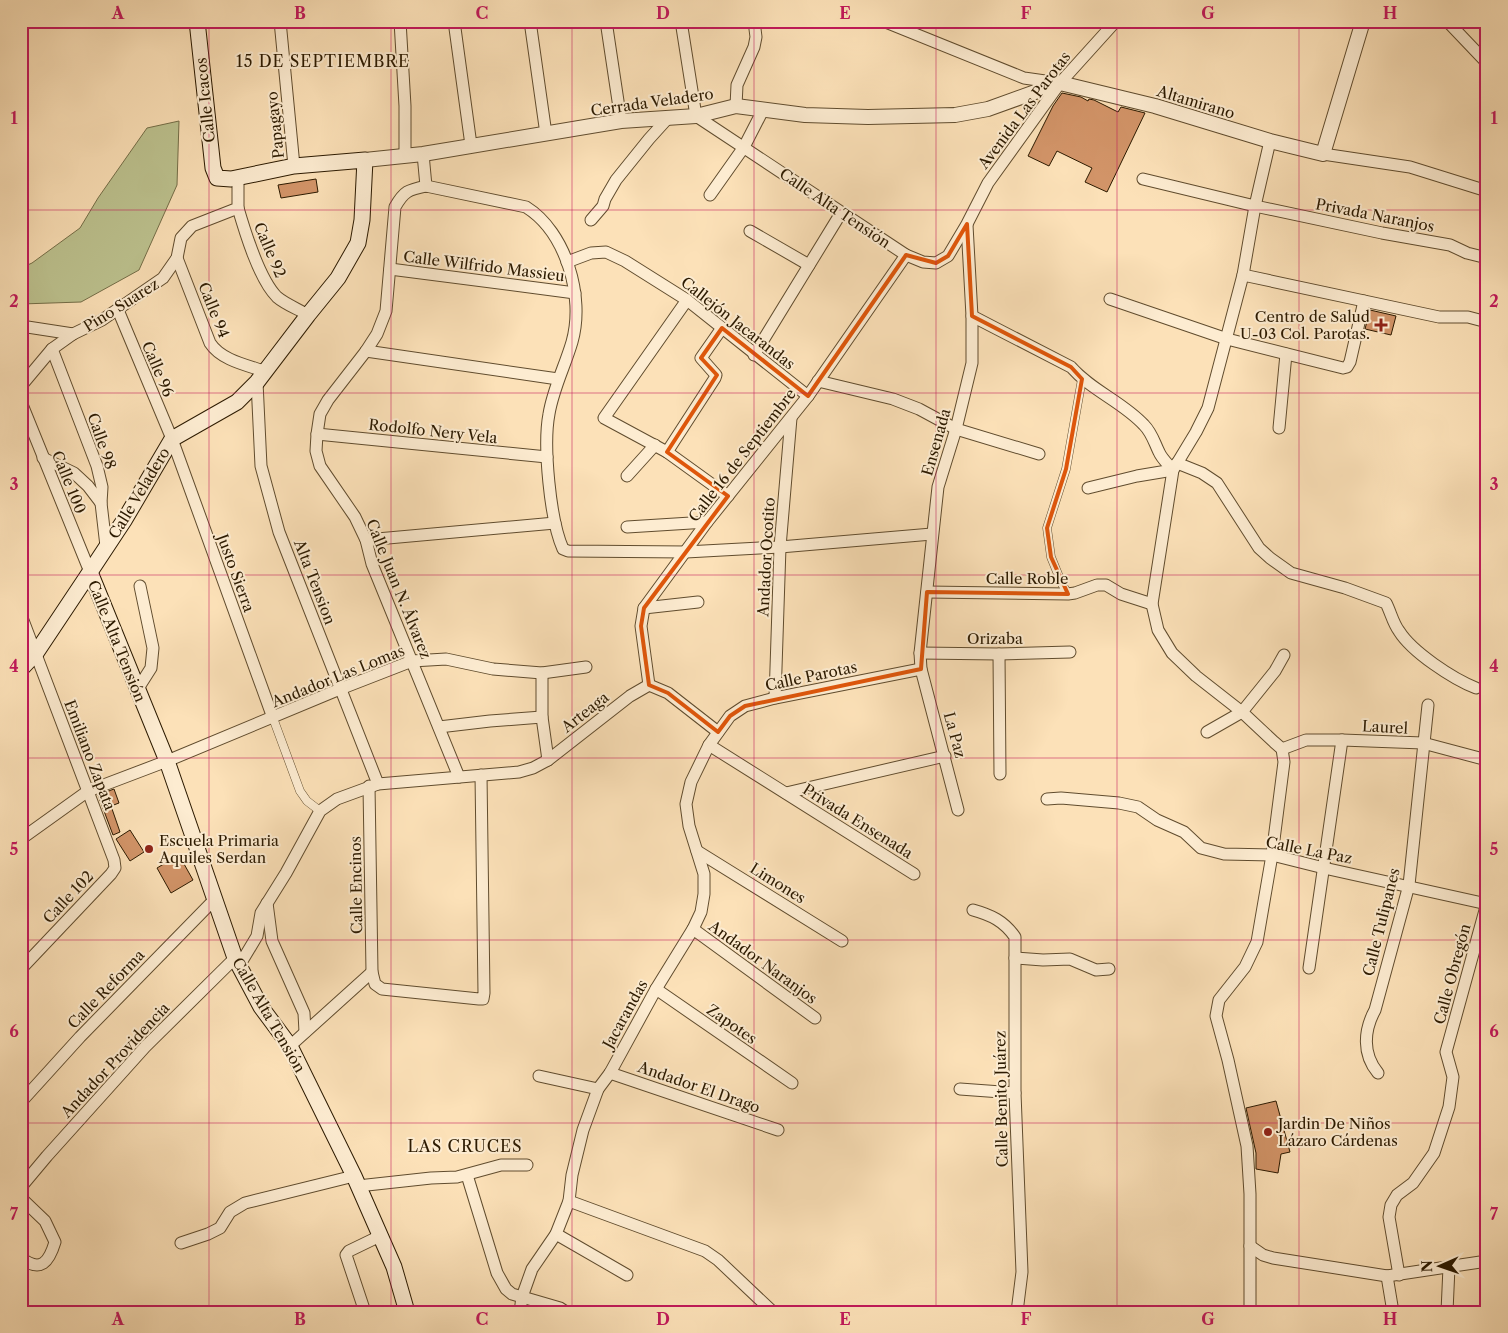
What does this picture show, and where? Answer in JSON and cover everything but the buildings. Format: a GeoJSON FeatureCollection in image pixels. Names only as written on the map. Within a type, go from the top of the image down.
{"type":"FeatureCollection","features":[{"type":"Feature","properties":{"kind":"main road","name":"Calle Icacos"},"geometry":{"type":"LineString","coordinates":[[196,21],[213,168],[218,178],[238,178]]}},
{"type":"Feature","properties":{"kind":"main road"},"geometry":{"type":"LineString","coordinates":[[238,178],[294,166],[371,159]]}},
{"type":"Feature","properties":{"kind":"main road","name":"Calle Veladero"},"geometry":{"type":"LineString","coordinates":[[21,669],[36,653],[125,519],[172,439],[237,402],[261,377],[338,278],[358,243],[371,159]]}},
{"type":"Feature","properties":{"kind":"main road","name":"Calle Alta Tensión"},"geometry":{"type":"LineString","coordinates":[[90,572],[166,761],[237,962],[261,1007],[290,1046],[356,1181],[394,1267],[407,1312]]}},
{"type":"Feature","properties":{"kind":"street","name":"Papagayo"},"geometry":{"type":"LineString","coordinates":[[280,21],[294,166]]}},
{"type":"Feature","properties":{"kind":"street"},"geometry":{"type":"LineString","coordinates":[[400,21],[405,106],[403,156]]}},
{"type":"Feature","properties":{"kind":"street"},"geometry":{"type":"LineString","coordinates":[[454,21],[471,145]]}},
{"type":"Feature","properties":{"kind":"street"},"geometry":{"type":"LineString","coordinates":[[530,21],[546,134]]}},
{"type":"Feature","properties":{"kind":"street"},"geometry":{"type":"LineString","coordinates":[[606,21],[621,121]]}},
{"type":"Feature","properties":{"kind":"street"},"geometry":{"type":"LineString","coordinates":[[681,21],[696,116]]}},
{"type":"Feature","properties":{"kind":"street"},"geometry":{"type":"LineString","coordinates":[[736,106],[736,85],[754,47],[756,37],[754,21]]}},
{"type":"Feature","properties":{"kind":"street"},"geometry":{"type":"LineString","coordinates":[[882,21],[1024,78],[1060,83]]}},
{"type":"Feature","properties":{"kind":"street","name":"Avenida Las Parotas"},"geometry":{"type":"LineString","coordinates":[[967,224],[988,183],[1060,83],[1116,21]]}},
{"type":"Feature","properties":{"kind":"street"},"geometry":{"type":"LineString","coordinates":[[1363,21],[1323,154],[1410,168],[1487,191]]}},
{"type":"Feature","properties":{"kind":"street"},"geometry":{"type":"LineString","coordinates":[[1448,21],[1487,63]]}},
{"type":"Feature","properties":{"kind":"street","name":"Cerrada Veladero"},"geometry":{"type":"LineString","coordinates":[[371,159],[423,154],[621,121],[696,116],[736,106],[806,115],[868,117],[955,115],[988,109],[1060,83]]}},
{"type":"Feature","properties":{"kind":"street","name":"Altamirano"},"geometry":{"type":"LineString","coordinates":[[1060,83],[1155,106],[1270,141],[1323,154]]}},
{"type":"Feature","properties":{"kind":"street"},"geometry":{"type":"LineString","coordinates":[[710,196],[744,147],[763,110]]}},
{"type":"Feature","properties":{"kind":"street","name":"Calle Alta Tensión"},"geometry":{"type":"LineString","coordinates":[[696,116],[906,255],[923,262],[936,263],[948,256],[967,224]]}},
{"type":"Feature","properties":{"kind":"street"},"geometry":{"type":"LineString","coordinates":[[590,220],[603,206],[616,180],[668,118]]}},
{"type":"Feature","properties":{"kind":"street"},"geometry":{"type":"LineString","coordinates":[[1250,1312],[1250,1194],[1246,1146],[1228,1060],[1216,1016],[1220,1000],[1245,967],[1257,942],[1272,855],[1284,762],[1282,750],[1242,712],[1196,676],[1172,653],[1158,630],[1152,604],[1175,466],[1208,408],[1243,275],[1270,141]]}},
{"type":"Feature","properties":{"kind":"street"},"geometry":{"type":"LineString","coordinates":[[423,154],[426,186],[526,207],[537,214],[553,234],[572,275],[577,314],[572,341],[558,379],[548,416],[547,457],[555,523],[563,549],[568,551],[686,552],[780,547],[932,534]]}},
{"type":"Feature","properties":{"kind":"street"},"geometry":{"type":"LineString","coordinates":[[238,178],[238,208]]}},
{"type":"Feature","properties":{"kind":"street"},"geometry":{"type":"LineString","coordinates":[[1143,180],[1256,206]]}},
{"type":"Feature","properties":{"kind":"street","name":"Calle Juan N. Álvarez"},"geometry":{"type":"LineString","coordinates":[[426,186],[406,192],[395,207],[386,311],[377,334],[366,352],[328,400],[320,414],[316,451],[320,466],[355,517],[366,540],[372,564],[459,777]]}},
{"type":"Feature","properties":{"kind":"street","name":"Privada Naranjos"},"geometry":{"type":"LineString","coordinates":[[1256,206],[1450,245],[1468,253],[1487,258]]}},
{"type":"Feature","properties":{"kind":"street","name":"Calle 92"},"geometry":{"type":"LineString","coordinates":[[238,208],[268,287],[279,299],[308,315]]}},
{"type":"Feature","properties":{"kind":"street","name":"Pino Suarez"},"geometry":{"type":"LineString","coordinates":[[21,386],[52,348],[73,334],[118,310],[163,278],[177,258],[181,238],[192,226],[238,208]]}},
{"type":"Feature","properties":{"kind":"street"},"geometry":{"type":"LineString","coordinates":[[754,355],[841,213]]}},
{"type":"Feature","properties":{"kind":"street","name":"Ensenada"},"geometry":{"type":"LineString","coordinates":[[921,669],[920,653],[938,487],[956,429],[972,363],[972,316],[967,224]]}},
{"type":"Feature","properties":{"kind":"street"},"geometry":{"type":"LineString","coordinates":[[750,231],[809,265]]}},
{"type":"Feature","properties":{"kind":"street","name":"Callejón Jacarandas"},"geometry":{"type":"LineString","coordinates":[[567,262],[591,253],[606,252],[625,261],[687,300],[808,396]]}},
{"type":"Feature","properties":{"kind":"street","name":"Calle 16 de Septiembre"},"geometry":{"type":"LineString","coordinates":[[644,608],[707,522],[808,396],[906,255]]}},
{"type":"Feature","properties":{"kind":"street","name":"Calle 94"},"geometry":{"type":"LineString","coordinates":[[177,258],[214,350],[261,377]]}},
{"type":"Feature","properties":{"kind":"street","name":"Calle Wilfrido Massieu"},"geometry":{"type":"LineString","coordinates":[[390,269],[575,293]]}},
{"type":"Feature","properties":{"kind":"street"},"geometry":{"type":"LineString","coordinates":[[1243,275],[1439,317],[1468,317],[1487,322]]}},
{"type":"Feature","properties":{"kind":"street"},"geometry":{"type":"LineString","coordinates":[[1110,298],[1227,339],[1343,368],[1347,367],[1364,301]]}},
{"type":"Feature","properties":{"kind":"street"},"geometry":{"type":"LineString","coordinates":[[687,300],[604,418],[655,445],[728,496]]}},
{"type":"Feature","properties":{"kind":"street","name":"Calle 96"},"geometry":{"type":"LineString","coordinates":[[118,310],[172,439]]}},
{"type":"Feature","properties":{"kind":"street"},"geometry":{"type":"LineString","coordinates":[[972,316],[1071,367],[1082,379],[1144,425],[1154,438],[1164,461],[1202,473],[1217,483],[1259,548],[1290,573],[1346,588],[1386,603],[1400,633],[1420,653],[1459,681],[1476,688]]}},
{"type":"Feature","properties":{"kind":"street"},"geometry":{"type":"LineString","coordinates":[[21,326],[73,334]]}},
{"type":"Feature","properties":{"kind":"street"},"geometry":{"type":"LineString","coordinates":[[666,452],[715,378],[715,372],[701,358],[722,328]]}},
{"type":"Feature","properties":{"kind":"street","name":"Calle 98"},"geometry":{"type":"LineString","coordinates":[[52,348],[102,487],[101,502],[106,546]]}},
{"type":"Feature","properties":{"kind":"street"},"geometry":{"type":"LineString","coordinates":[[366,352],[558,379]]}},
{"type":"Feature","properties":{"kind":"street"},"geometry":{"type":"LineString","coordinates":[[1279,428],[1286,354]]}},
{"type":"Feature","properties":{"kind":"street","name":"Alta Tension"},"geometry":{"type":"LineString","coordinates":[[261,377],[261,466],[279,532],[340,689],[373,785]]}},
{"type":"Feature","properties":{"kind":"street"},"geometry":{"type":"LineString","coordinates":[[1068,594],[1051,557],[1048,528],[1066,469],[1082,379]]}},
{"type":"Feature","properties":{"kind":"street"},"geometry":{"type":"LineString","coordinates":[[818,381],[893,399],[919,409],[956,429],[1039,454]]}},
{"type":"Feature","properties":{"kind":"street","name":"Calle 100"},"geometry":{"type":"LineString","coordinates":[[21,402],[90,572]]}},
{"type":"Feature","properties":{"kind":"street","name":"Andador Ocotito"},"geometry":{"type":"LineString","coordinates":[[775,698],[780,547],[791,418]]}},
{"type":"Feature","properties":{"kind":"street","name":"Rodolfo Nery Vela"},"geometry":{"type":"LineString","coordinates":[[317,434],[547,457]]}},
{"type":"Feature","properties":{"kind":"street","name":"Justo Sierra"},"geometry":{"type":"LineString","coordinates":[[172,439],[273,718]]}},
{"type":"Feature","properties":{"kind":"street"},"geometry":{"type":"LineString","coordinates":[[627,476],[655,445]]}},
{"type":"Feature","properties":{"kind":"street"},"geometry":{"type":"LineString","coordinates":[[43,458],[74,473],[101,502]]}},
{"type":"Feature","properties":{"kind":"street"},"geometry":{"type":"LineString","coordinates":[[1088,488],[1175,466]]}},
{"type":"Feature","properties":{"kind":"street"},"geometry":{"type":"LineString","coordinates":[[627,527],[707,522]]}},
{"type":"Feature","properties":{"kind":"street"},"geometry":{"type":"LineString","coordinates":[[366,540],[555,523]]}},
{"type":"Feature","properties":{"kind":"street","name":"Calle Roble"},"geometry":{"type":"LineString","coordinates":[[927,592],[1068,594],[1097,585],[1106,585],[1121,594],[1152,604]]}},
{"type":"Feature","properties":{"kind":"street"},"geometry":{"type":"LineString","coordinates":[[136,690],[151,668],[153,648],[140,586]]}},
{"type":"Feature","properties":{"kind":"street"},"geometry":{"type":"LineString","coordinates":[[698,602],[644,608],[641,626],[648,685],[668,693],[718,732]]}},
{"type":"Feature","properties":{"kind":"street"},"geometry":{"type":"LineString","coordinates":[[21,615],[36,653]]}},
{"type":"Feature","properties":{"kind":"street","name":"Orizaba"},"geometry":{"type":"LineString","coordinates":[[920,653],[999,654],[1070,652]]}},
{"type":"Feature","properties":{"kind":"street","name":"Emiliano Zapata"},"geometry":{"type":"LineString","coordinates":[[36,653],[114,860],[115,868]]}},
{"type":"Feature","properties":{"kind":"street"},"geometry":{"type":"LineString","coordinates":[[999,654],[1000,774]]}},
{"type":"Feature","properties":{"kind":"street"},"geometry":{"type":"LineString","coordinates":[[1207,732],[1242,712],[1275,671],[1284,655]]}},
{"type":"Feature","properties":{"kind":"street","name":"Andador Las Lomas"},"geometry":{"type":"LineString","coordinates":[[21,839],[88,791],[273,718],[340,689],[412,662],[446,659],[493,669],[542,674],[586,667]]}},
{"type":"Feature","properties":{"kind":"street","name":"Calle Parotas"},"geometry":{"type":"LineString","coordinates":[[718,732],[730,716],[745,706],[775,698],[921,669]]}},
{"type":"Feature","properties":{"kind":"street","name":"La Paz"},"geometry":{"type":"LineString","coordinates":[[921,669],[958,810]]}},
{"type":"Feature","properties":{"kind":"street"},"geometry":{"type":"LineString","coordinates":[[542,674],[542,717],[548,760]]}},
{"type":"Feature","properties":{"kind":"street","name":"Arteaga"},"geometry":{"type":"LineString","coordinates":[[459,777],[520,772],[533,768],[548,760],[630,696],[648,685]]}},
{"type":"Feature","properties":{"kind":"street","name":"Calle Tulipanes"},"geometry":{"type":"LineString","coordinates":[[1378,1073],[1372,1066],[1368,1054],[1366,1041],[1368,1022],[1375,1010],[1409,886],[1428,705]]}},
{"type":"Feature","properties":{"kind":"street"},"geometry":{"type":"LineString","coordinates":[[439,728],[490,721],[542,717]]}},
{"type":"Feature","properties":{"kind":"street"},"geometry":{"type":"LineString","coordinates":[[273,718],[300,791],[307,801],[320,811]]}},
{"type":"Feature","properties":{"kind":"street","name":"Jacarandas"},"geometry":{"type":"LineString","coordinates":[[520,1312],[522,1297],[532,1269],[556,1234],[569,1201],[572,1175],[581,1139],[598,1089],[610,1073],[701,912],[704,894],[704,874],[688,826],[686,804],[691,782],[709,745],[718,732]]}},
{"type":"Feature","properties":{"kind":"street","name":"Laurel"},"geometry":{"type":"LineString","coordinates":[[1282,750],[1306,740],[1423,743],[1487,760]]}},
{"type":"Feature","properties":{"kind":"street"},"geometry":{"type":"LineString","coordinates":[[1309,968],[1342,740]]}},
{"type":"Feature","properties":{"kind":"street"},"geometry":{"type":"LineString","coordinates":[[709,745],[786,793],[945,756]]}},
{"type":"Feature","properties":{"kind":"street"},"geometry":{"type":"LineString","coordinates":[[290,1046],[373,978],[382,989],[483,999],[482,774]]}},
{"type":"Feature","properties":{"kind":"street","name":"Andador Providencia"},"geometry":{"type":"LineString","coordinates":[[21,1187],[145,1047],[237,962],[256,936],[261,913],[320,811],[337,798],[373,785],[459,777]]}},
{"type":"Feature","properties":{"kind":"street","name":"Calle Encinos"},"geometry":{"type":"LineString","coordinates":[[373,785],[373,978]]}},
{"type":"Feature","properties":{"kind":"street","name":"Privada Ensenada"},"geometry":{"type":"LineString","coordinates":[[786,793],[914,874]]}},
{"type":"Feature","properties":{"kind":"street","name":"Calle La Paz"},"geometry":{"type":"LineString","coordinates":[[1047,799],[1061,798],[1138,807],[1158,820],[1184,832],[1201,848],[1224,854],[1272,855],[1487,903]]}},
{"type":"Feature","properties":{"kind":"street","name":"Limones"},"geometry":{"type":"LineString","coordinates":[[697,851],[842,941]]}},
{"type":"Feature","properties":{"kind":"street","name":"Calle 102"},"geometry":{"type":"LineString","coordinates":[[21,969],[115,868]]}},
{"type":"Feature","properties":{"kind":"street","name":"Calle Reforma"},"geometry":{"type":"LineString","coordinates":[[21,1102],[80,1037],[215,899]]}},
{"type":"Feature","properties":{"kind":"street"},"geometry":{"type":"LineString","coordinates":[[267,903],[272,941],[304,1014],[305,1032]]}},
{"type":"Feature","properties":{"kind":"street","name":"Calle Obregón"},"geometry":{"type":"LineString","coordinates":[[1393,1276],[1388,1217],[1391,1205],[1397,1195],[1414,1183],[1434,1153],[1449,1107],[1453,1077],[1446,1052],[1487,903]]}},
{"type":"Feature","properties":{"kind":"street","name":"Calle Benito Juárez"},"geometry":{"type":"LineString","coordinates":[[973,910],[997,918],[1010,930],[1015,938],[1015,1093],[1022,1272],[1017,1312]]}},
{"type":"Feature","properties":{"kind":"street","name":"Andador Naranjos"},"geometry":{"type":"LineString","coordinates":[[693,929],[815,1018]]}},
{"type":"Feature","properties":{"kind":"street"},"geometry":{"type":"LineString","coordinates":[[1015,958],[1070,959],[1096,970],[1109,969]]}},
{"type":"Feature","properties":{"kind":"street","name":"Zapotes"},"geometry":{"type":"LineString","coordinates":[[656,989],[792,1083]]}},
{"type":"Feature","properties":{"kind":"street","name":"Andador El Drago"},"geometry":{"type":"LineString","coordinates":[[610,1073],[778,1130]]}},
{"type":"Feature","properties":{"kind":"street"},"geometry":{"type":"LineString","coordinates":[[539,1076],[598,1089]]}},
{"type":"Feature","properties":{"kind":"street"},"geometry":{"type":"LineString","coordinates":[[960,1089],[1015,1093]]}},
{"type":"Feature","properties":{"kind":"street"},"geometry":{"type":"LineString","coordinates":[[182,1243],[220,1228],[230,1212],[245,1204],[356,1181],[467,1175],[501,1165],[527,1165]]}},
{"type":"Feature","properties":{"kind":"street"},"geometry":{"type":"LineString","coordinates":[[467,1175],[497,1273],[506,1289],[512,1294],[560,1308],[566,1312]]}},
{"type":"Feature","properties":{"kind":"street"},"geometry":{"type":"LineString","coordinates":[[21,1198],[45,1221],[55,1242],[51,1256],[47,1262],[41,1265],[21,1258]]}},
{"type":"Feature","properties":{"kind":"street"},"geometry":{"type":"LineString","coordinates":[[569,1201],[704,1251],[718,1260],[773,1312]]}},
{"type":"Feature","properties":{"kind":"street"},"geometry":{"type":"LineString","coordinates":[[556,1234],[627,1275]]}},
{"type":"Feature","properties":{"kind":"street"},"geometry":{"type":"LineString","coordinates":[[365,1312],[346,1254],[380,1236]]}},
{"type":"Feature","properties":{"kind":"street"},"geometry":{"type":"LineString","coordinates":[[1250,1246],[1272,1258],[1393,1276],[1487,1261]]}},
{"type":"Feature","properties":{"kind":"street"},"geometry":{"type":"LineString","coordinates":[[1447,1312],[1450,1267]]}},
{"type":"Feature","properties":{"kind":"street"},"geometry":{"type":"LineString","coordinates":[[1393,1276],[1393,1312]]}},
{"type":"Feature","properties":{"kind":"highlighted area"},"geometry":{"type":"Polygon","coordinates":[[[967,224],[972,316],[1071,367],[1082,379],[1066,469],[1047,528],[1051,557],[1068,594],[927,592],[921,669],[745,706],[730,716],[718,732],[668,693],[649,685],[641,626],[644,608],[728,496],[667,452],[717,375],[701,358],[722,328],[808,396],[906,255],[936,263],[948,256],[967,224]]]}},
{"type":"Feature","properties":{"kind":"green space"},"geometry":{"type":"Polygon","coordinates":[[[179,121],[177,185],[139,270],[81,302],[21,304],[21,268],[32,263],[80,228],[98,198],[147,128],[179,121]]]}},
{"type":"Feature","properties":{"kind":"place","name":"Centro de Salud U-03 Col. Parotas."},"geometry":{"type":"Point","coordinates":[1381,325]}},
{"type":"Feature","properties":{"kind":"place","name":"Escuela Primaria Aquiles Serdan"},"geometry":{"type":"Point","coordinates":[149,849]}},
{"type":"Feature","properties":{"kind":"place","name":"Jardin De Niños Lázaro Cárdenas"},"geometry":{"type":"Point","coordinates":[1268,1132]}},
{"type":"Feature","properties":{"kind":"district","name":"15 DE SEPTIEMBRE"},"geometry":{"type":"Point","coordinates":[323,61]}},
{"type":"Feature","properties":{"kind":"district","name":"LAS CRUCES"},"geometry":{"type":"Point","coordinates":[465,1146]}}]}
